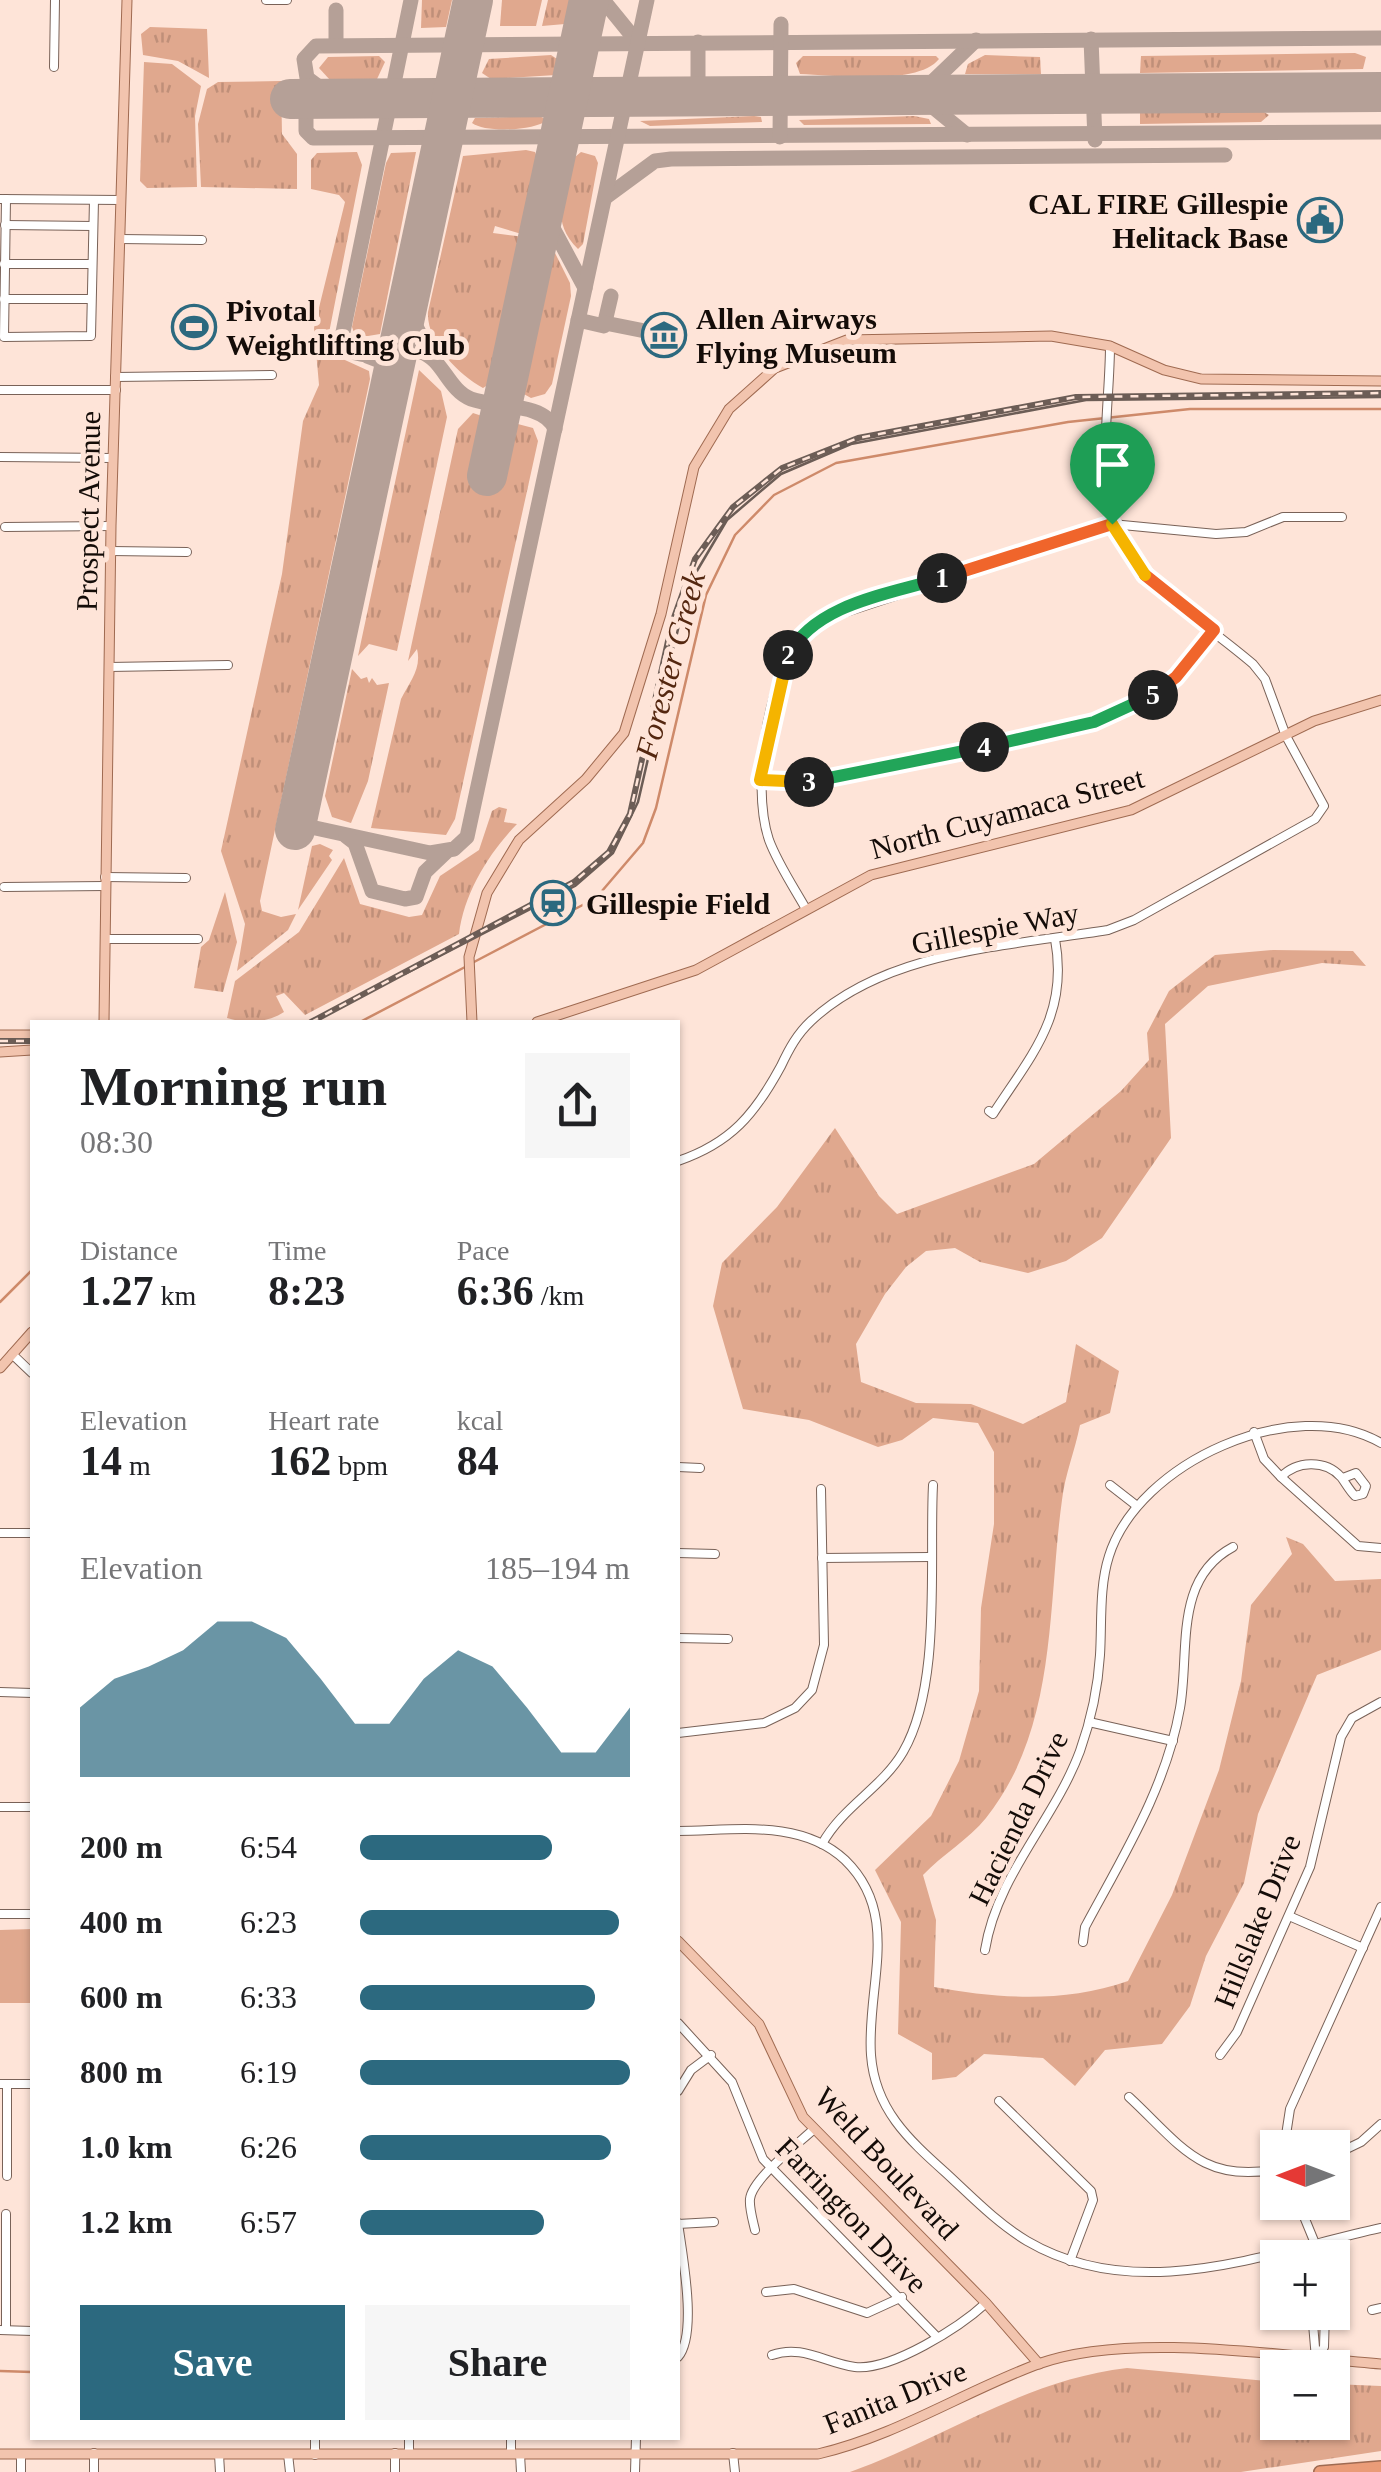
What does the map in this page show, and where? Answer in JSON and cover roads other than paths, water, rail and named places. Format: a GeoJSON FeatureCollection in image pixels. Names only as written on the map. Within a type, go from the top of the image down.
{"type":"FeatureCollection","features":[{"type":"Feature","properties":{"kind":"highway"},"geometry":{"type":"LineString","coordinates":[[1320,2472],[1381,2467]]}},
{"type":"Feature","properties":{"kind":"main road","name":"Prospect Avenue"},"geometry":{"type":"LineString","coordinates":[[104,1020],[111,526],[127,0]]}},
{"type":"Feature","properties":{"kind":"main road"},"geometry":{"type":"LineString","coordinates":[[472,1020],[468,981],[471,945],[486,893],[508,856],[624,734],[661,614],[688,485],[714,428],[746,391],[798,355],[847,340],[1052,336],[1110,346],[1164,370],[1201,379],[1381,382]]}},
{"type":"Feature","properties":{"kind":"main road","name":"North Cuyamaca Street"},"geometry":{"type":"LineString","coordinates":[[543,1020],[696,970],[871,875],[1132,810],[1343,709],[1381,700]]}},
{"type":"Feature","properties":{"kind":"main road"},"geometry":{"type":"LineString","coordinates":[[0,1035],[30,1035]]}},
{"type":"Feature","properties":{"kind":"main road"},"geometry":{"type":"LineString","coordinates":[[0,1052],[30,1050]]}},
{"type":"Feature","properties":{"kind":"main road"},"geometry":{"type":"LineString","coordinates":[[0,1368],[30,1334]]}},
{"type":"Feature","properties":{"kind":"main road","name":"Weld Boulevard"},"geometry":{"type":"LineString","coordinates":[[680,1944],[698,1967],[736,1998],[759,2024],[790,2093],[814,2129],[986,2303],[1039,2364]]}},
{"type":"Feature","properties":{"kind":"main road","name":"Fanita Drive"},"geometry":{"type":"LineString","coordinates":[[0,2454],[818,2454],[851,2447],[1039,2364],[1109,2348],[1260,2356]]}},
{"type":"Feature","properties":{"kind":"main road","name":"Fanita Drive"},"geometry":{"type":"LineString","coordinates":[[1350,2362],[1381,2364]]}},
{"type":"Feature","properties":{"kind":"street"},"geometry":{"type":"LineString","coordinates":[[54,67],[55,0]]}},
{"type":"Feature","properties":{"kind":"street"},"geometry":{"type":"LineString","coordinates":[[266,0],[286,1]]}},
{"type":"Feature","properties":{"kind":"street"},"geometry":{"type":"LineString","coordinates":[[94,200],[91,336],[4,337],[3,199],[121,200]]}},
{"type":"Feature","properties":{"kind":"street"},"geometry":{"type":"LineString","coordinates":[[5,225],[93,226]]}},
{"type":"Feature","properties":{"kind":"street"},"geometry":{"type":"LineString","coordinates":[[120,239],[202,240]]}},
{"type":"Feature","properties":{"kind":"street"},"geometry":{"type":"LineString","coordinates":[[4,264],[92,264]]}},
{"type":"Feature","properties":{"kind":"street"},"geometry":{"type":"LineString","coordinates":[[4,299],[92,299]]}},
{"type":"Feature","properties":{"kind":"street"},"geometry":{"type":"LineString","coordinates":[[1110,346],[1112,524],[1145,576],[1214,630],[1265,679],[1286,736]]}},
{"type":"Feature","properties":{"kind":"street"},"geometry":{"type":"LineString","coordinates":[[115,378],[272,375]]}},
{"type":"Feature","properties":{"kind":"street"},"geometry":{"type":"LineString","coordinates":[[0,390],[116,390]]}},
{"type":"Feature","properties":{"kind":"street"},"geometry":{"type":"LineString","coordinates":[[0,457],[114,458]]}},
{"type":"Feature","properties":{"kind":"street"},"geometry":{"type":"LineString","coordinates":[[806,908],[769,840],[760,780],[781,670],[789,651],[816,622],[1112,524],[1216,534],[1246,532],[1283,517],[1342,517]]}},
{"type":"Feature","properties":{"kind":"street"},"geometry":{"type":"LineString","coordinates":[[6,526],[111,526]]}},
{"type":"Feature","properties":{"kind":"street"},"geometry":{"type":"LineString","coordinates":[[111,551],[186,552]]}},
{"type":"Feature","properties":{"kind":"street"},"geometry":{"type":"LineString","coordinates":[[760,780],[834,780],[1094,722],[1128,709],[1176,677],[1214,630]]}},
{"type":"Feature","properties":{"kind":"street"},"geometry":{"type":"LineString","coordinates":[[109,666],[228,665]]}},
{"type":"Feature","properties":{"kind":"street","name":"Gillespie Way"},"geometry":{"type":"LineString","coordinates":[[680,1160],[715,1146],[747,1121],[795,1038],[832,1003],[911,965],[1134,920],[1314,819],[1324,806],[1321,796],[1286,736]]}},
{"type":"Feature","properties":{"kind":"street"},"geometry":{"type":"LineString","coordinates":[[4,887],[186,878]]}},
{"type":"Feature","properties":{"kind":"street"},"geometry":{"type":"LineString","coordinates":[[989,1111],[993,1114],[1048,1030],[1058,991],[1055,938]]}},
{"type":"Feature","properties":{"kind":"street"},"geometry":{"type":"LineString","coordinates":[[105,939],[198,939]]}},
{"type":"Feature","properties":{"kind":"street"},"geometry":{"type":"LineString","coordinates":[[12,1354],[30,1371]]}},
{"type":"Feature","properties":{"kind":"street","name":"Hacienda Drive"},"geometry":{"type":"LineString","coordinates":[[985,1950],[1008,1881],[1066,1784],[1089,1722],[1107,1562],[1119,1532],[1137,1506],[1219,1447],[1254,1432],[1308,1425],[1381,1443]]}},
{"type":"Feature","properties":{"kind":"street"},"geometry":{"type":"LineString","coordinates":[[1254,1432],[1264,1459],[1280,1477],[1358,1546],[1381,1548]]}},
{"type":"Feature","properties":{"kind":"street"},"geometry":{"type":"LineString","coordinates":[[1280,1477],[1292,1467],[1307,1464],[1343,1478]]}},
{"type":"Feature","properties":{"kind":"street"},"geometry":{"type":"LineString","coordinates":[[680,1467],[700,1468]]}},
{"type":"Feature","properties":{"kind":"street"},"geometry":{"type":"LineString","coordinates":[[822,1844],[837,1818],[890,1771],[914,1729],[927,1681],[933,1485]]}},
{"type":"Feature","properties":{"kind":"street"},"geometry":{"type":"LineString","coordinates":[[1110,1486],[1137,1506]]}},
{"type":"Feature","properties":{"kind":"street"},"geometry":{"type":"LineString","coordinates":[[680,1733],[764,1722],[788,1713],[806,1696],[823,1659],[821,1489]]}},
{"type":"Feature","properties":{"kind":"street"},"geometry":{"type":"LineString","coordinates":[[0,1534],[30,1533]]}},
{"type":"Feature","properties":{"kind":"street"},"geometry":{"type":"LineString","coordinates":[[1083,1942],[1085,1927],[1152,1801],[1173,1741],[1192,1593],[1208,1566],[1233,1548]]}},
{"type":"Feature","properties":{"kind":"street"},"geometry":{"type":"LineString","coordinates":[[680,1552],[715,1554]]}},
{"type":"Feature","properties":{"kind":"street"},"geometry":{"type":"LineString","coordinates":[[822,1558],[930,1558]]}},
{"type":"Feature","properties":{"kind":"street"},"geometry":{"type":"LineString","coordinates":[[680,1638],[728,1639]]}},
{"type":"Feature","properties":{"kind":"street"},"geometry":{"type":"LineString","coordinates":[[0,1692],[30,1693]]}},
{"type":"Feature","properties":{"kind":"street","name":"Hillslake Drive"},"geometry":{"type":"LineString","coordinates":[[1220,2054],[1238,2032],[1310,1868],[1341,1736],[1352,1718],[1381,1702]]}},
{"type":"Feature","properties":{"kind":"street"},"geometry":{"type":"LineString","coordinates":[[1089,1722],[1173,1741]]}},
{"type":"Feature","properties":{"kind":"street"},"geometry":{"type":"LineString","coordinates":[[0,1807],[30,1807]]}},
{"type":"Feature","properties":{"kind":"street"},"geometry":{"type":"LineString","coordinates":[[680,1831],[780,1831],[822,1844],[859,1877],[876,1913],[880,1943],[871,2052],[877,2086],[889,2114],[905,2136],[1004,2225],[1070,2261],[1114,2272],[1173,2273],[1260,2254]]}},
{"type":"Feature","properties":{"kind":"street"},"geometry":{"type":"LineString","coordinates":[[1287,2130],[1290,2109],[1381,1908]]}},
{"type":"Feature","properties":{"kind":"street"},"geometry":{"type":"LineString","coordinates":[[0,1914],[30,1914]]}},
{"type":"Feature","properties":{"kind":"street"},"geometry":{"type":"LineString","coordinates":[[1289,1916],[1363,1948]]}},
{"type":"Feature","properties":{"kind":"street","name":"Farrington Drive"},"geometry":{"type":"LineString","coordinates":[[680,2024],[732,2082],[753,2144],[772,2170],[938,2336]]}},
{"type":"Feature","properties":{"kind":"street"},"geometry":{"type":"LineString","coordinates":[[680,2087],[691,2070],[711,2055]]}},
{"type":"Feature","properties":{"kind":"street"},"geometry":{"type":"LineString","coordinates":[[6,2176],[4,2084],[30,2084]]}},
{"type":"Feature","properties":{"kind":"street"},"geometry":{"type":"LineString","coordinates":[[1129,2097],[1209,2166],[1247,2175],[1260,2172]]}},
{"type":"Feature","properties":{"kind":"street"},"geometry":{"type":"LineString","coordinates":[[999,2101],[1091,2190],[1092,2200],[1070,2261]]}},
{"type":"Feature","properties":{"kind":"street"},"geometry":{"type":"LineString","coordinates":[[1350,2147],[1381,2124]]}},
{"type":"Feature","properties":{"kind":"street"},"geometry":{"type":"LineString","coordinates":[[755,2230],[750,2199],[762,2177],[814,2129]]}},
{"type":"Feature","properties":{"kind":"street"},"geometry":{"type":"LineString","coordinates":[[6,2214],[3,2330],[30,2331]]}},
{"type":"Feature","properties":{"kind":"street"},"geometry":{"type":"LineString","coordinates":[[680,2224],[714,2222]]}},
{"type":"Feature","properties":{"kind":"street"},"geometry":{"type":"LineString","coordinates":[[1327,2240],[1381,2228]]}},
{"type":"Feature","properties":{"kind":"street"},"geometry":{"type":"LineString","coordinates":[[680,2238],[686,2282],[686,2342],[680,2353]]}},
{"type":"Feature","properties":{"kind":"street"},"geometry":{"type":"LineString","coordinates":[[766,2292],[794,2289],[868,2312],[902,2297]]}},
{"type":"Feature","properties":{"kind":"street"},"geometry":{"type":"LineString","coordinates":[[772,2355],[792,2349],[852,2366],[873,2366],[938,2336],[986,2303]]}},
{"type":"Feature","properties":{"kind":"street"},"geometry":{"type":"LineString","coordinates":[[315,2440],[315,2455]]}},
{"type":"Feature","properties":{"kind":"street"},"geometry":{"type":"LineString","coordinates":[[409,2440],[409,2453]]}},
{"type":"Feature","properties":{"kind":"street"},"geometry":{"type":"LineString","coordinates":[[512,2440],[520,2472]]}},
{"type":"Feature","properties":{"kind":"street"},"geometry":{"type":"LineString","coordinates":[[635,2472],[636,2440]]}},
{"type":"Feature","properties":{"kind":"street"},"geometry":{"type":"LineString","coordinates":[[94,2453],[94,2472]]}},
{"type":"Feature","properties":{"kind":"street"},"geometry":{"type":"LineString","coordinates":[[394,2453],[395,2472]]}},
{"type":"Feature","properties":{"kind":"street"},"geometry":{"type":"LineString","coordinates":[[733,2453],[735,2472]]}},
{"type":"Feature","properties":{"kind":"street"},"geometry":{"type":"LineString","coordinates":[[21,2454],[22,2472]]}},
{"type":"Feature","properties":{"kind":"street"},"geometry":{"type":"LineString","coordinates":[[219,2454],[220,2472]]}},
{"type":"Feature","properties":{"kind":"street"},"geometry":{"type":"LineString","coordinates":[[288,2454],[290,2472]]}},
{"type":"Feature","properties":{"kind":"waterway","name":"Forester Creek"},"geometry":{"type":"LineString","coordinates":[[474,962],[596,898],[643,843],[656,808],[706,595],[735,535],[774,495],[836,463],[1068,422],[1190,409],[1381,409]]}},
{"type":"Feature","properties":{"kind":"waterway","name":"Forester Creek"},"geometry":{"type":"LineString","coordinates":[[364,1020],[467,966]]}},
{"type":"Feature","properties":{"kind":"waterway","name":"Forester Creek"},"geometry":{"type":"LineString","coordinates":[[0,1302],[30,1272]]}},
{"type":"Feature","properties":{"kind":"waterway"},"geometry":{"type":"LineString","coordinates":[[0,2371],[30,2372]]}},
{"type":"Feature","properties":{"kind":"tram line"},"geometry":{"type":"LineString","coordinates":[[405,974],[575,886],[613,853],[638,802],[688,586],[727,520],[781,474],[851,444],[1086,400],[1381,397]]}},
{"type":"Feature","properties":{"kind":"railway"},"geometry":{"type":"LineString","coordinates":[[315,1020],[574,882],[609,852],[630,814],[672,623],[695,559],[733,507],[782,468],[858,438],[1076,397],[1381,393]]}},
{"type":"Feature","properties":{"kind":"railway"},"geometry":{"type":"LineString","coordinates":[[0,1041],[30,1041]]}},
{"type":"Feature","properties":{"kind":"place","name":"CAL FIRE Gillespie Helitack Base"},"geometry":{"type":"Point","coordinates":[1320,220]}},
{"type":"Feature","properties":{"kind":"place","name":"Pivotal Weightlifting Club"},"geometry":{"type":"Point","coordinates":[194,327]}},
{"type":"Feature","properties":{"kind":"place","name":"Allen Airways Flying Museum"},"geometry":{"type":"Point","coordinates":[664,335]}},
{"type":"Feature","properties":{"kind":"place","name":"Gillespie Field"},"geometry":{"type":"Point","coordinates":[553,903]}}]}
